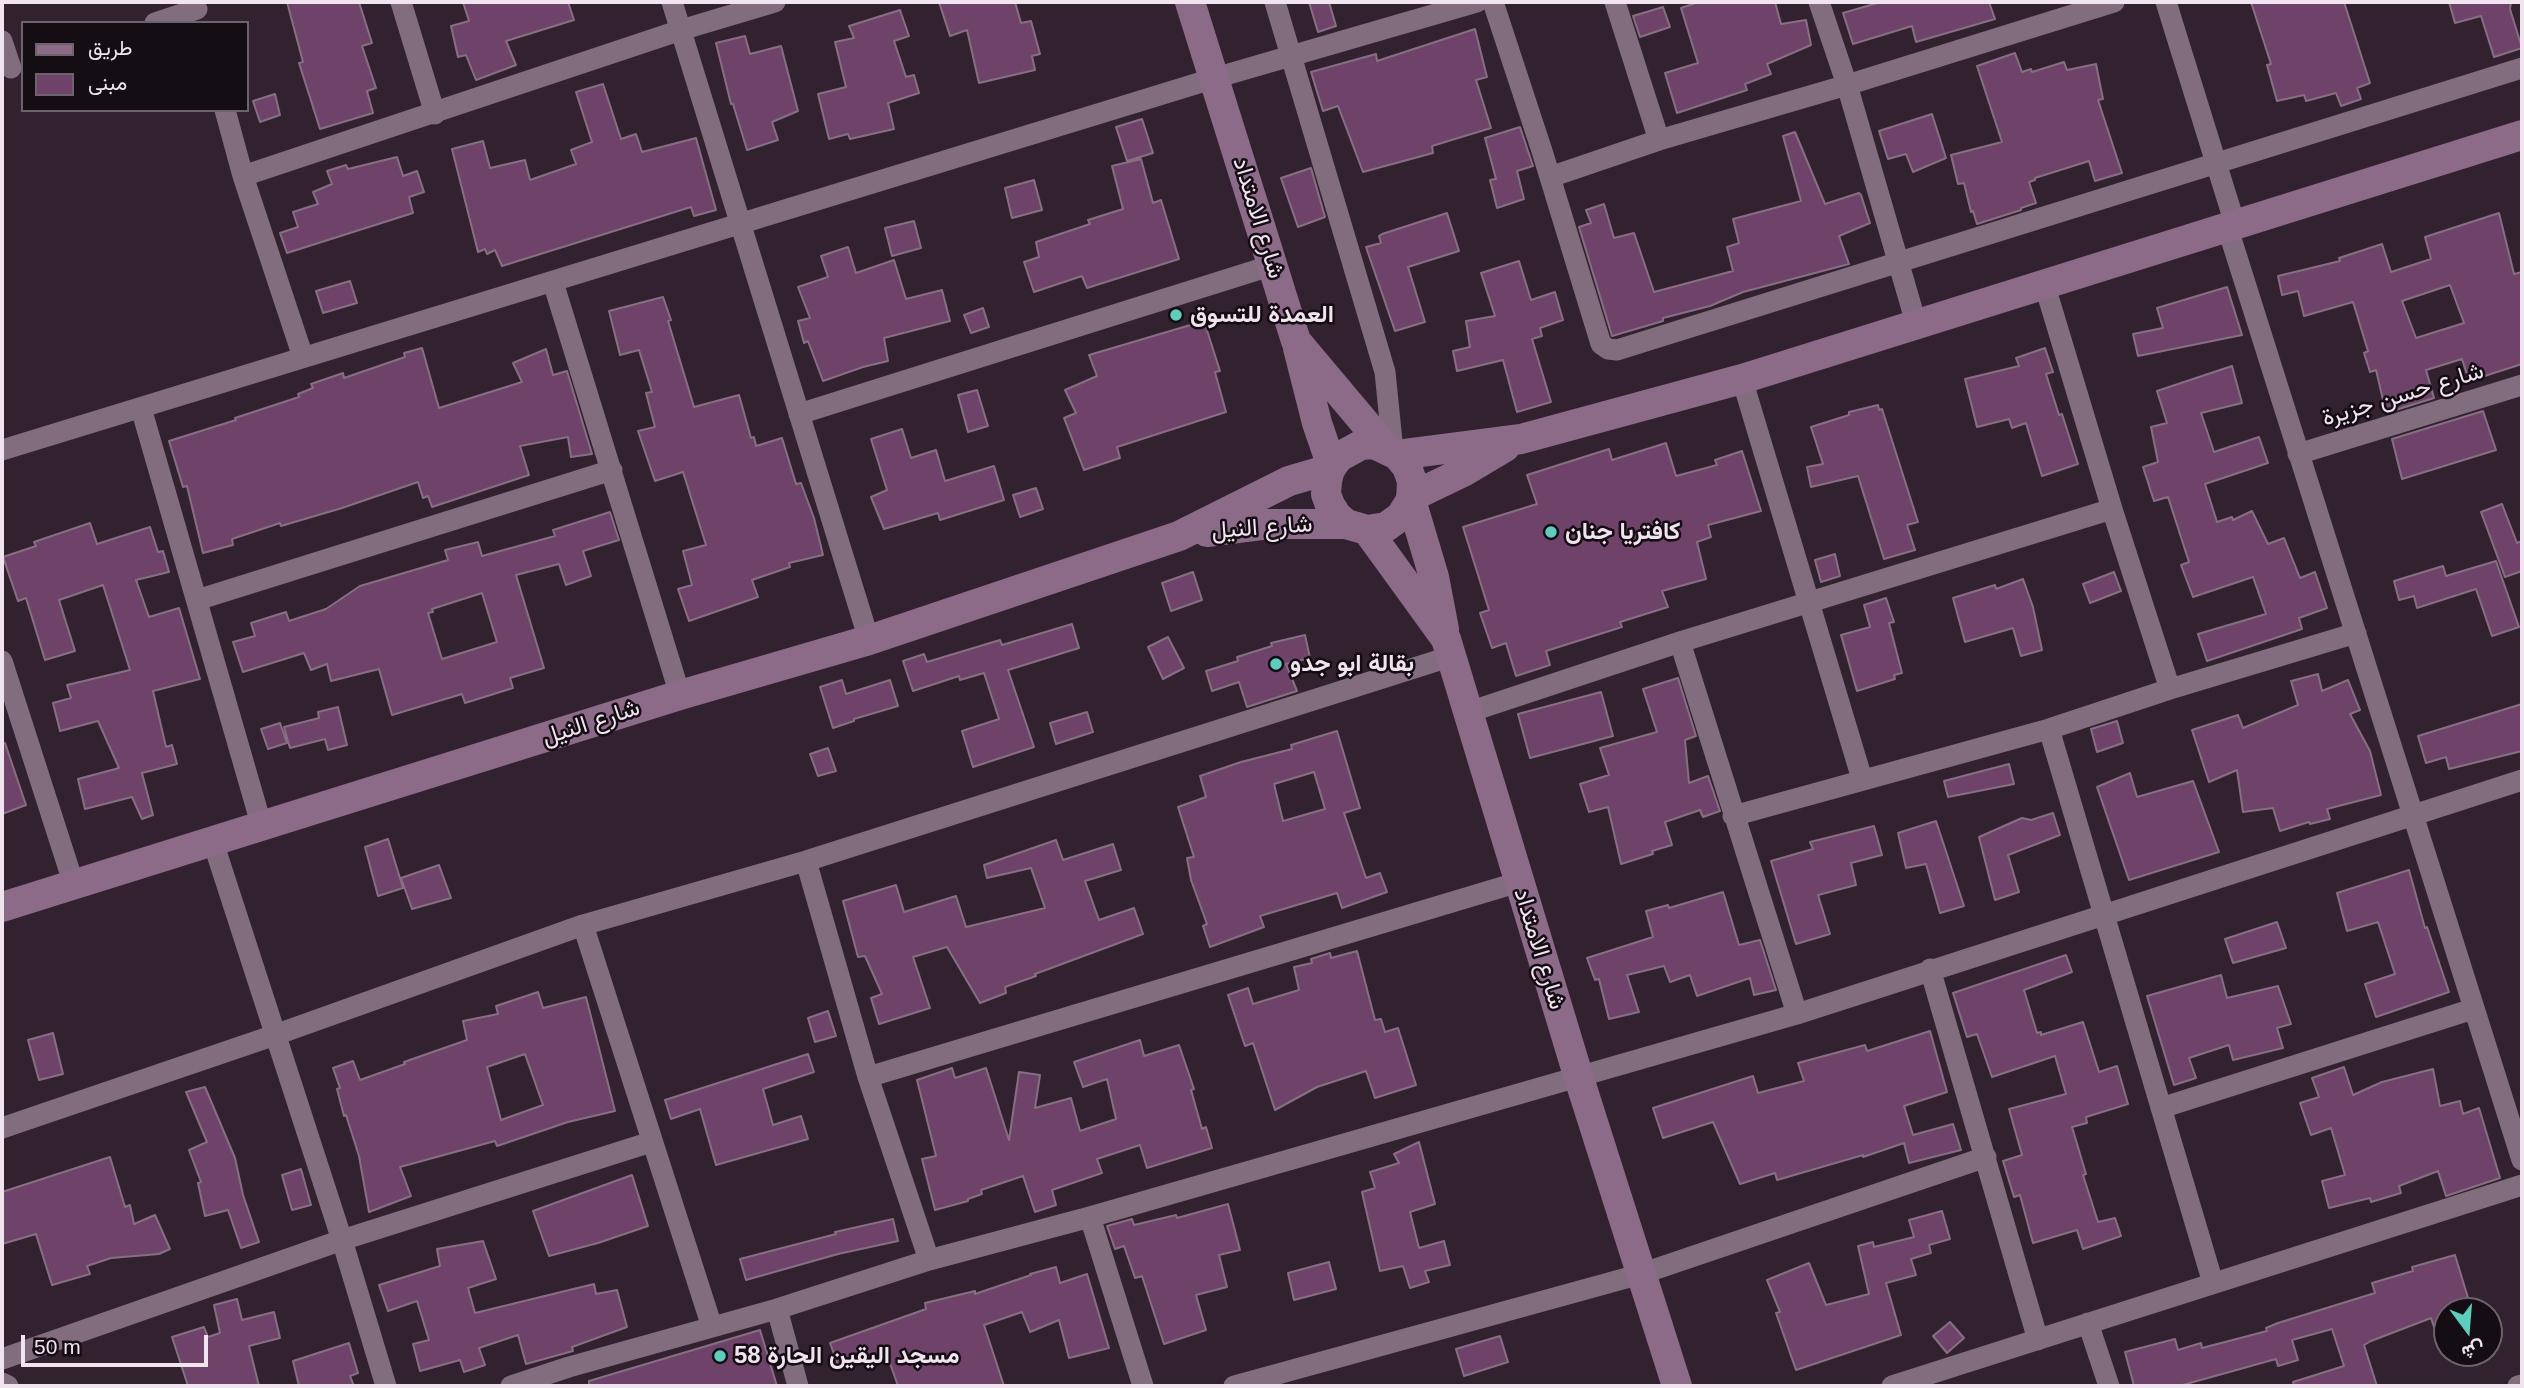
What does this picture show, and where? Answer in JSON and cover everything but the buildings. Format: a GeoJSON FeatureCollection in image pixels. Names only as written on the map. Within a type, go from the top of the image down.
{"type":"FeatureCollection","features":[{"type":"Feature","properties":{"kind":"street"},"geometry":{"type":"LineString","coordinates":[[401,2],[435,114]]}},
{"type":"Feature","properties":{"kind":"street"},"geometry":{"type":"LineString","coordinates":[[672,2],[869,640]]}},
{"type":"Feature","properties":{"kind":"street"},"geometry":{"type":"LineString","coordinates":[[243,176],[681,30],[775,2]]}},
{"type":"Feature","properties":{"kind":"street","name":"شارع الامتداد"},"geometry":{"type":"LineString","coordinates":[[1190,2],[1296,341],[1369,431],[1392,451]]}},
{"type":"Feature","properties":{"kind":"street"},"geometry":{"type":"LineString","coordinates":[[1275,2],[1385,372],[1392,451]]}},
{"type":"Feature","properties":{"kind":"street"},"geometry":{"type":"LineString","coordinates":[[2,450],[1215,78],[1477,2]]}},
{"type":"Feature","properties":{"kind":"street"},"geometry":{"type":"LineString","coordinates":[[1493,2],[1601,344],[1608,349],[1617,350],[2522,68]]}},
{"type":"Feature","properties":{"kind":"street"},"geometry":{"type":"LineString","coordinates":[[1615,2],[1659,140]]}},
{"type":"Feature","properties":{"kind":"street"},"geometry":{"type":"LineString","coordinates":[[1819,2],[1847,85],[1916,323]]}},
{"type":"Feature","properties":{"kind":"street"},"geometry":{"type":"LineString","coordinates":[[1550,177],[1659,140],[2114,2]]}},
{"type":"Feature","properties":{"kind":"street"},"geometry":{"type":"LineString","coordinates":[[2166,2],[2298,454],[2522,1160]]}},
{"type":"Feature","properties":{"kind":"street"},"geometry":{"type":"LineString","coordinates":[[162,21],[198,11]]}},
{"type":"Feature","properties":{"kind":"street"},"geometry":{"type":"LineString","coordinates":[[2,41],[12,67]]}},
{"type":"Feature","properties":{"kind":"street"},"geometry":{"type":"LineString","coordinates":[[226,112],[243,176],[303,357]]}},
{"type":"Feature","properties":{"kind":"street"},"geometry":{"type":"LineString","coordinates":[[1392,451],[1521,439],[1742,379],[2522,135]]}},
{"type":"Feature","properties":{"kind":"street"},"geometry":{"type":"LineString","coordinates":[[799,414],[1273,265]]}},
{"type":"Feature","properties":{"kind":"street"},"geometry":{"type":"LineString","coordinates":[[553,282],[680,695]]}},
{"type":"Feature","properties":{"kind":"street"},"geometry":{"type":"LineString","coordinates":[[2044,284],[2170,689]]}},
{"type":"Feature","properties":{"kind":"street"},"geometry":{"type":"LineString","coordinates":[[1296,341],[1331,468]]}},
{"type":"Feature","properties":{"kind":"street"},"geometry":{"type":"LineString","coordinates":[[1742,379],[1862,779]]}},
{"type":"Feature","properties":{"kind":"street","name":"شارع حسن جزيرة"},"geometry":{"type":"LineString","coordinates":[[2298,454],[2522,385]]}},
{"type":"Feature","properties":{"kind":"street"},"geometry":{"type":"LineString","coordinates":[[141,408],[262,827]]}},
{"type":"Feature","properties":{"kind":"street"},"geometry":{"type":"LineString","coordinates":[[2,1128],[275,1035],[583,925],[806,861],[1449,648],[1434,577],[1411,498],[1412,481],[1407,467],[1392,451],[1374,444],[1362,445],[1339,457],[1326,481],[1326,494],[1337,516],[1357,527],[1386,527],[1401,516],[1411,498],[1521,439]]}},
{"type":"Feature","properties":{"kind":"street","name":"شارع النيل"},"geometry":{"type":"LineString","coordinates":[[2,906],[680,695],[869,640],[1179,536],[1289,481],[1331,468]]}},
{"type":"Feature","properties":{"kind":"street"},"geometry":{"type":"LineString","coordinates":[[197,600],[611,470]]}},
{"type":"Feature","properties":{"kind":"street"},"geometry":{"type":"LineString","coordinates":[[1469,712],[1680,642],[2112,509]]}},
{"type":"Feature","properties":{"kind":"street","name":"شارع النيل"},"geometry":{"type":"LineString","coordinates":[[1179,536],[1259,524],[1357,527]]}},
{"type":"Feature","properties":{"kind":"street","name":"شارع الامتداد"},"geometry":{"type":"LineString","coordinates":[[1357,527],[1449,648],[1578,1075],[1677,1386]]}},
{"type":"Feature","properties":{"kind":"street"},"geometry":{"type":"LineString","coordinates":[[1733,816],[2049,729],[2356,633]]}},
{"type":"Feature","properties":{"kind":"street"},"geometry":{"type":"LineString","coordinates":[[1680,642],[1797,1014]]}},
{"type":"Feature","properties":{"kind":"street"},"geometry":{"type":"LineString","coordinates":[[2,662],[74,885]]}},
{"type":"Feature","properties":{"kind":"street"},"geometry":{"type":"LineString","coordinates":[[2049,729],[2213,1283]]}},
{"type":"Feature","properties":{"kind":"street"},"geometry":{"type":"LineString","coordinates":[[511,1386],[572,1376],[712,1327],[929,1260],[1090,1217],[1797,1014],[2522,780]]}},
{"type":"Feature","properties":{"kind":"street"},"geometry":{"type":"LineString","coordinates":[[213,842],[342,1240],[386,1386]]}},
{"type":"Feature","properties":{"kind":"street"},"geometry":{"type":"LineString","coordinates":[[806,861],[868,1077],[929,1260]]}},
{"type":"Feature","properties":{"kind":"street"},"geometry":{"type":"LineString","coordinates":[[868,1077],[1519,882]]}},
{"type":"Feature","properties":{"kind":"street"},"geometry":{"type":"LineString","coordinates":[[583,925],[712,1327]]}},
{"type":"Feature","properties":{"kind":"street"},"geometry":{"type":"LineString","coordinates":[[1930,969],[2038,1340]]}},
{"type":"Feature","properties":{"kind":"street"},"geometry":{"type":"LineString","coordinates":[[2161,1108],[2473,1009]]}},
{"type":"Feature","properties":{"kind":"street"},"geometry":{"type":"LineString","coordinates":[[2,1359],[342,1240],[651,1142]]}},
{"type":"Feature","properties":{"kind":"street"},"geometry":{"type":"LineString","coordinates":[[1234,1386],[1641,1274],[1986,1157]]}},
{"type":"Feature","properties":{"kind":"street"},"geometry":{"type":"LineString","coordinates":[[1904,1384],[2088,1322],[2522,1185]]}},
{"type":"Feature","properties":{"kind":"street"},"geometry":{"type":"LineString","coordinates":[[1090,1217],[1143,1386]]}},
{"type":"Feature","properties":{"kind":"street"},"geometry":{"type":"LineString","coordinates":[[777,1309],[798,1386]]}},
{"type":"Feature","properties":{"kind":"street"},"geometry":{"type":"LineString","coordinates":[[2088,1322],[2109,1386]]}},
{"type":"Feature","properties":{"kind":"street"},"geometry":{"type":"LineString","coordinates":[[2,1383],[8,1386]]}},
{"type":"Feature","properties":{"kind":"place","name":"العمدة للتسوق"},"geometry":{"type":"Point","coordinates":[1176,315]}},
{"type":"Feature","properties":{"kind":"place","name":"كافتريا جنان"},"geometry":{"type":"Point","coordinates":[1551,532]}},
{"type":"Feature","properties":{"kind":"place","name":"بقالة ابو جدو"},"geometry":{"type":"Point","coordinates":[1276,664]}},
{"type":"Feature","properties":{"kind":"place","name":"مسجد اليقين الحارة 58"},"geometry":{"type":"Point","coordinates":[720,1356]}}]}
